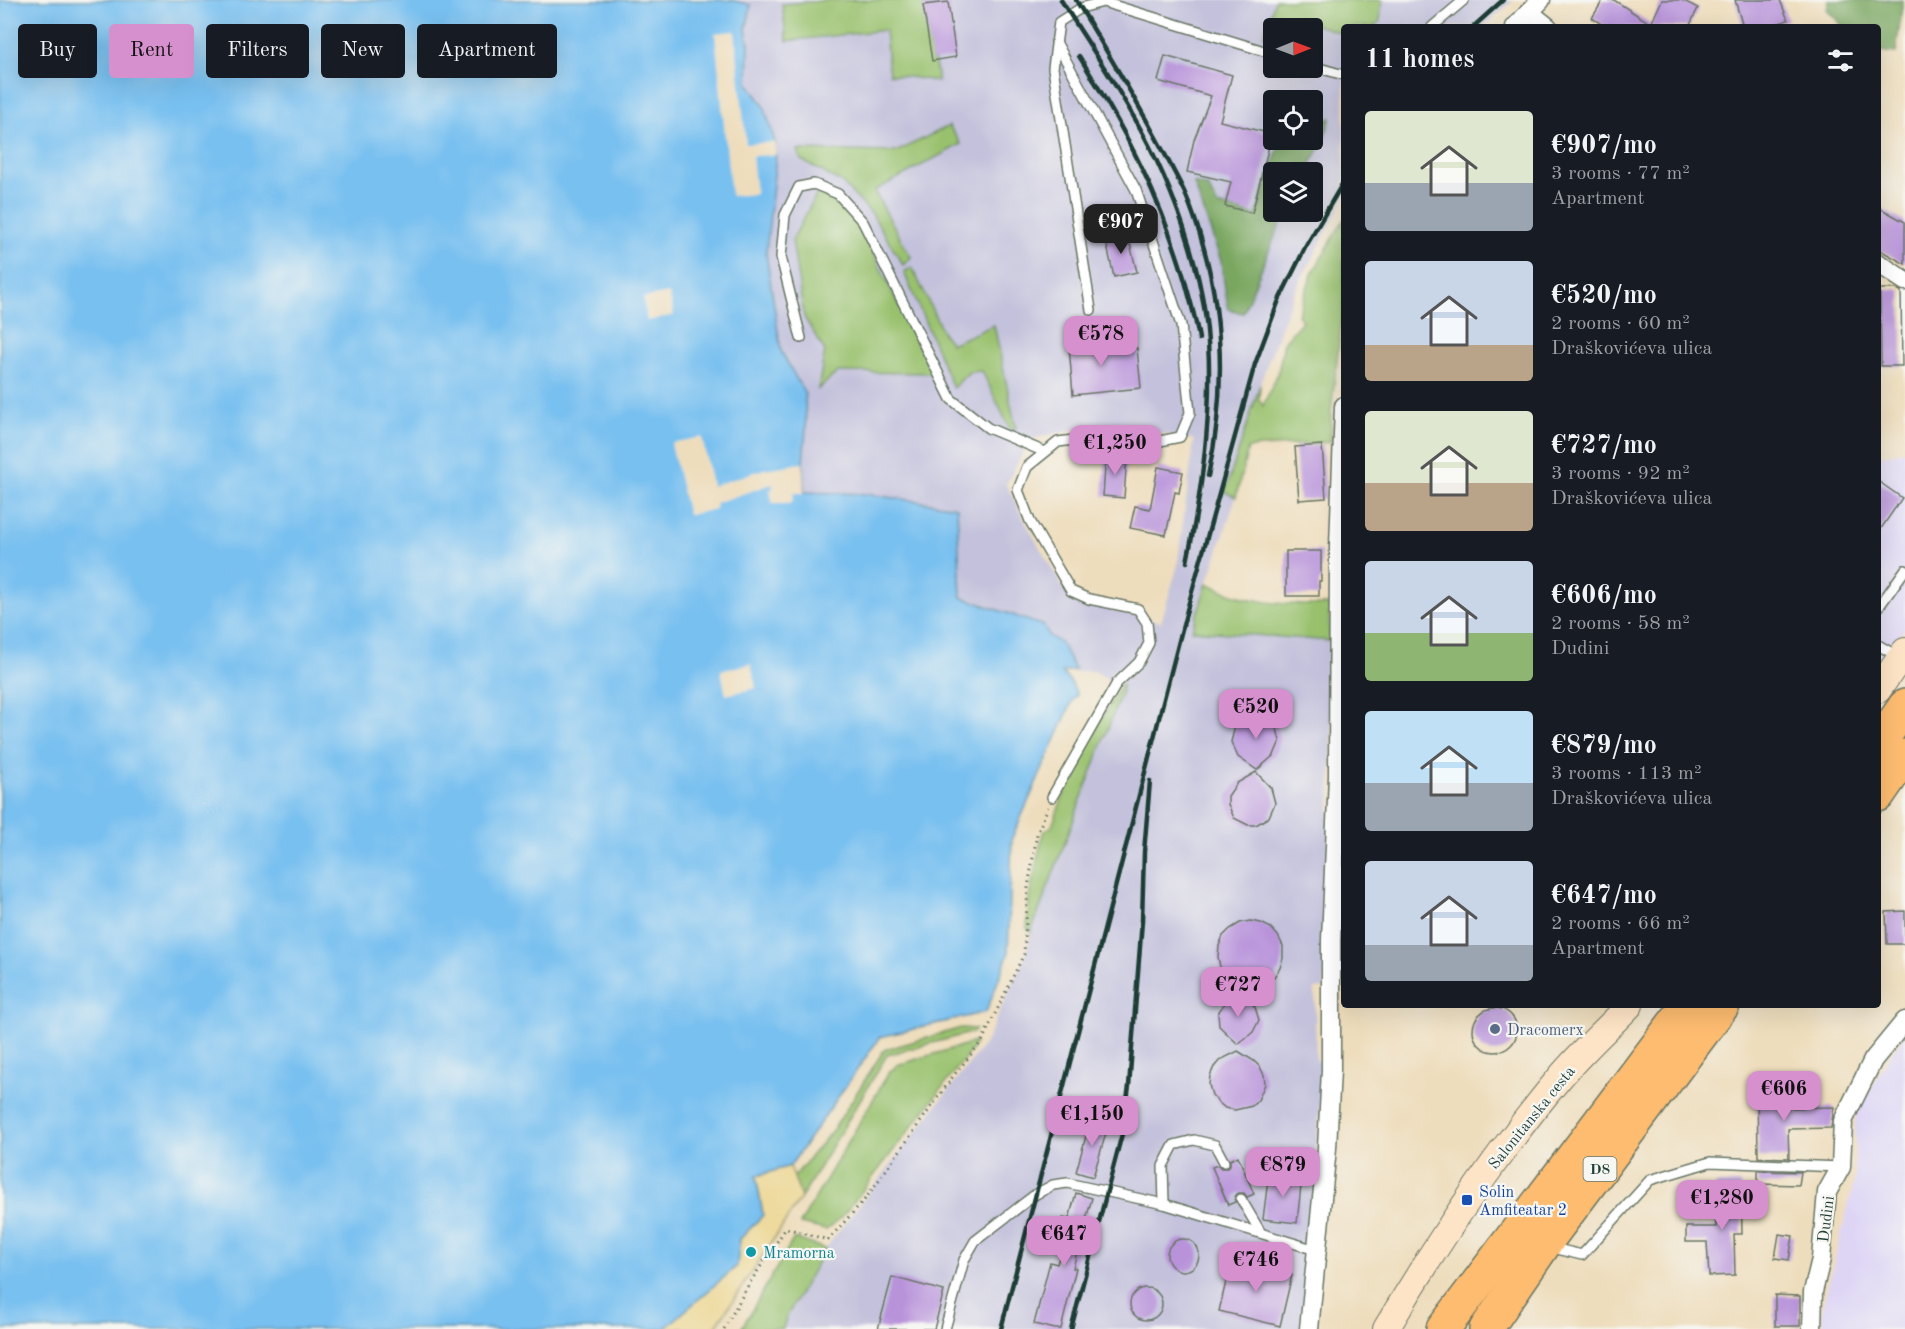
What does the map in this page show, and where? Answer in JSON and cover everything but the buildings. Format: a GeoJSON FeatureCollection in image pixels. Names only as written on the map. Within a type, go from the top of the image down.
{"type":"FeatureCollection","features":[{"type":"Feature","properties":{"kind":"highway"},"geometry":{"type":"LineString","coordinates":[[1881,741],[1905,706]]}},
{"type":"Feature","properties":{"kind":"highway"},"geometry":{"type":"LineString","coordinates":[[1881,791],[1905,756]]}},
{"type":"Feature","properties":{"kind":"highway","name":"D8"},"geometry":{"type":"LineString","coordinates":[[1443,1329],[1686,1008]]}},
{"type":"Feature","properties":{"kind":"highway","name":"D8"},"geometry":{"type":"LineString","coordinates":[[1486,1329],[1543,1246],[1721,1008]]}},
{"type":"Feature","properties":{"kind":"main road"},"geometry":{"type":"LineString","coordinates":[[1881,686],[1903,654]]}},
{"type":"Feature","properties":{"kind":"main road","name":"Salonitanska cesta"},"geometry":{"type":"LineString","coordinates":[[1386,1329],[1461,1209],[1500,1155],[1558,1080],[1627,1008]]}},
{"type":"Feature","properties":{"kind":"street"},"geometry":{"type":"LineString","coordinates":[[1518,24],[1535,6],[1546,24]]}},
{"type":"Feature","properties":{"kind":"street"},"geometry":{"type":"LineString","coordinates":[[1881,265],[1905,281]]}},
{"type":"Feature","properties":{"kind":"street"},"geometry":{"type":"LineString","coordinates":[[1309,1329],[1327,1148],[1331,1070],[1331,940],[1341,776],[1339,546],[1341,490]]}},
{"type":"Feature","properties":{"kind":"street","name":"Dudini"},"geometry":{"type":"LineString","coordinates":[[1812,1329],[1813,1292],[1821,1259],[1827,1192],[1841,1167],[1843,1121],[1873,1060],[1905,1021]]}},
{"type":"Feature","properties":{"kind":"lane"},"geometry":{"type":"LineString","coordinates":[[1436,24],[1464,0]]}},
{"type":"Feature","properties":{"kind":"lane"},"geometry":{"type":"LineString","coordinates":[[1091,310],[1053,68],[1059,22],[1081,8],[1103,2],[1263,51]]}},
{"type":"Feature","properties":{"kind":"lane"},"geometry":{"type":"LineString","coordinates":[[1052,797],[1117,683],[1139,662],[1149,643],[1147,623],[1138,609],[1089,599],[1071,591],[1030,521],[1018,490],[1027,467],[1058,442],[1121,434],[1155,442],[1180,437],[1190,413],[1181,325],[1136,190],[1056,42]]}},
{"type":"Feature","properties":{"kind":"lane"},"geometry":{"type":"LineString","coordinates":[[1323,69],[1341,74]]}},
{"type":"Feature","properties":{"kind":"lane"},"geometry":{"type":"LineString","coordinates":[[801,338],[781,257],[785,214],[799,187],[814,184],[838,194],[863,222],[951,399],[988,428],[1045,452]]}},
{"type":"Feature","properties":{"kind":"lane"},"geometry":{"type":"LineString","coordinates":[[1881,604],[1905,570]]}},
{"type":"Feature","properties":{"kind":"lane"},"geometry":{"type":"LineString","coordinates":[[1881,646],[1903,654]]}},
{"type":"Feature","properties":{"kind":"lane"},"geometry":{"type":"LineString","coordinates":[[1164,1204],[1163,1166],[1174,1145],[1194,1140],[1215,1145],[1224,1162]]}},
{"type":"Feature","properties":{"kind":"lane"},"geometry":{"type":"LineString","coordinates":[[1543,1246],[1582,1255],[1650,1179],[1710,1162],[1841,1167]]}},
{"type":"Feature","properties":{"kind":"lane"},"geometry":{"type":"LineString","coordinates":[[945,1329],[964,1260],[975,1241],[1053,1185],[1067,1183],[1164,1204],[1316,1250]]}},
{"type":"Feature","properties":{"kind":"lane"},"geometry":{"type":"LineString","coordinates":[[1242,1199],[1261,1233]]}},
{"type":"Feature","properties":{"kind":"lane"},"geometry":{"type":"LineString","coordinates":[[1495,1329],[1519,1281]]}},
{"type":"Feature","properties":{"kind":"path"},"geometry":{"type":"LineString","coordinates":[[724,1329],[749,1284],[786,1228],[828,1240],[866,1198],[954,1075],[982,1041],[1024,954],[1028,886],[1037,834],[1052,797]]}},
{"type":"Feature","properties":{"kind":"shaded area"},"geometry":{"type":"Polygon","coordinates":[[[732,0],[1514,0],[1486,24],[1341,24],[1341,205],[1294,293],[1265,370],[1225,492],[1236,497],[1192,630],[1330,641],[1332,746],[1324,988],[1315,989],[1316,1061],[1324,1063],[1301,1329],[783,1329],[786,1318],[825,1249],[985,1043],[1026,955],[1031,932],[1122,691],[1122,684],[1120,671],[1112,672],[1109,680],[1094,671],[1062,672],[1075,670],[1061,643],[1049,635],[1044,626],[961,597],[833,590],[722,272],[805,394],[781,351],[766,253],[776,155],[775,142],[764,106],[748,83],[749,43],[746,30],[751,5],[732,0]],[[1134,428],[1072,430],[1035,438],[1022,455],[1006,484],[1070,600],[1161,622],[1177,568],[1194,440],[1134,428]]]}},
{"type":"Feature","properties":{"kind":"shaded area"},"geometry":{"type":"Polygon","coordinates":[[[1905,451],[1905,628],[1881,663],[1881,455],[1905,451]]]}},
{"type":"Feature","properties":{"kind":"shaded area"},"geometry":{"type":"Polygon","coordinates":[[[1905,1035],[1905,1329],[1822,1329],[1823,1305],[1855,1178],[1855,1118],[1890,1055],[1905,1035]]]}},
{"type":"Feature","properties":{"kind":"green space"},"geometry":{"type":"Polygon","coordinates":[[[834,0],[924,0],[938,81],[889,74],[885,30],[787,41],[782,4],[834,0]]]}},
{"type":"Feature","properties":{"kind":"green space"},"geometry":{"type":"Polygon","coordinates":[[[1275,0],[1382,0],[1380,21],[1377,24],[1341,24],[1341,33],[1323,27],[1323,18],[1270,18],[1275,0]]]}},
{"type":"Feature","properties":{"kind":"green space"},"geometry":{"type":"Polygon","coordinates":[[[1829,0],[1903,0],[1896,53],[1881,51],[1881,24],[1841,24],[1827,10],[1829,0]]]}},
{"type":"Feature","properties":{"kind":"green space"},"geometry":{"type":"Polygon","coordinates":[[[1331,118],[1323,140],[1323,120],[1331,118]]]}},
{"type":"Feature","properties":{"kind":"green space"},"geometry":{"type":"Polygon","coordinates":[[[949,126],[961,144],[874,191],[911,257],[903,265],[872,214],[841,182],[801,160],[798,150],[896,152],[949,126]]]}},
{"type":"Feature","properties":{"kind":"green space"},"geometry":{"type":"Polygon","coordinates":[[[1278,150],[1319,150],[1312,162],[1274,162],[1278,150]]]}},
{"type":"Feature","properties":{"kind":"green space"},"geometry":{"type":"Polygon","coordinates":[[[1194,183],[1208,187],[1217,205],[1256,216],[1263,195],[1263,222],[1281,222],[1243,313],[1228,309],[1221,261],[1194,183]]]}},
{"type":"Feature","properties":{"kind":"green space"},"geometry":{"type":"Polygon","coordinates":[[[818,192],[839,204],[859,224],[932,373],[838,372],[818,389],[825,351],[804,317],[792,240],[818,192]]]}},
{"type":"Feature","properties":{"kind":"green space"},"geometry":{"type":"Polygon","coordinates":[[[1341,224],[1341,327],[1331,412],[1331,442],[1248,448],[1236,497],[1225,492],[1260,385],[1259,400],[1263,406],[1278,373],[1284,342],[1302,321],[1298,315],[1312,274],[1341,224]]]}},
{"type":"Feature","properties":{"kind":"green space"},"geometry":{"type":"Polygon","coordinates":[[[912,267],[944,335],[951,344],[994,325],[1016,429],[1010,429],[982,371],[969,372],[953,388],[904,272],[912,267]]]}},
{"type":"Feature","properties":{"kind":"green space"},"geometry":{"type":"Polygon","coordinates":[[[1207,583],[1236,595],[1266,602],[1329,605],[1330,641],[1192,630],[1207,583]]]}},
{"type":"Feature","properties":{"kind":"green space"},"geometry":{"type":"Polygon","coordinates":[[[1122,684],[1122,691],[1031,932],[1027,929],[1029,897],[1043,833],[1052,826],[1069,780],[1090,737],[1122,684]]]}},
{"type":"Feature","properties":{"kind":"green space"},"geometry":{"type":"Polygon","coordinates":[[[961,1028],[976,1029],[974,1032],[887,1055],[801,1198],[794,1177],[835,1127],[884,1050],[961,1028]]]}},
{"type":"Feature","properties":{"kind":"green space"},"geometry":{"type":"Polygon","coordinates":[[[975,1042],[973,1048],[842,1217],[826,1230],[800,1224],[888,1074],[897,1065],[975,1042]]]}},
{"type":"Feature","properties":{"kind":"green space"},"geometry":{"type":"Polygon","coordinates":[[[794,1238],[825,1249],[786,1318],[783,1329],[741,1329],[794,1238]]]}},
{"type":"Feature","properties":{"kind":"sand","name":"Mramorna"},"geometry":{"type":"Polygon","coordinates":[[[790,1166],[801,1198],[714,1329],[664,1329],[736,1266],[740,1239],[763,1215],[756,1176],[790,1166]]]}},
{"type":"Feature","properties":{"kind":"water"},"geometry":{"type":"Polygon","coordinates":[[[0,0],[732,0],[751,5],[746,30],[749,43],[748,83],[764,106],[775,142],[776,155],[766,253],[781,351],[805,394],[804,492],[867,494],[957,507],[961,597],[1044,626],[1049,636],[1061,643],[1075,670],[1062,672],[1072,684],[1077,695],[1012,838],[1008,955],[986,1012],[880,1037],[790,1166],[756,1176],[763,1215],[740,1239],[737,1266],[664,1329],[0,1329],[0,0]]]}},
{"type":"Feature","properties":{"kind":"pier"},"geometry":{"type":"Polygon","coordinates":[[[735,31],[746,144],[775,142],[776,155],[752,156],[756,194],[731,196],[715,33],[735,31]]]}},
{"type":"Feature","properties":{"kind":"pier"},"geometry":{"type":"Polygon","coordinates":[[[669,293],[674,315],[647,321],[643,298],[669,293]]]}},
{"type":"Feature","properties":{"kind":"pier"},"geometry":{"type":"Polygon","coordinates":[[[702,437],[712,486],[764,469],[803,463],[804,493],[794,493],[792,503],[772,503],[770,489],[773,489],[772,484],[715,503],[716,509],[688,515],[671,443],[702,437]]]}},
{"type":"Feature","properties":{"kind":"pier"},"geometry":{"type":"Polygon","coordinates":[[[751,664],[756,688],[726,695],[721,670],[751,664]]]}},
{"type":"Feature","properties":{"kind":"railway"},"geometry":{"type":"LineString","coordinates":[[1061,0],[1128,108],[1159,165],[1176,205],[1201,291],[1208,343],[1208,406],[1203,471],[1187,562]]}},
{"type":"Feature","properties":{"kind":"railway"},"geometry":{"type":"LineString","coordinates":[[1076,0],[1158,141],[1185,193],[1200,236],[1209,270],[1219,338],[1218,407],[1208,476]]}},
{"type":"Feature","properties":{"kind":"railway"},"geometry":{"type":"LineString","coordinates":[[1476,24],[1503,0]]}},
{"type":"Feature","properties":{"kind":"railway"},"geometry":{"type":"LineString","coordinates":[[1079,56],[1112,110],[1165,221],[1185,281],[1199,339]]}},
{"type":"Feature","properties":{"kind":"railway"},"geometry":{"type":"LineString","coordinates":[[1001,1329],[1188,606],[1255,364],[1279,300],[1306,246],[1341,186]]}},
{"type":"Feature","properties":{"kind":"railway"},"geometry":{"type":"LineString","coordinates":[[1071,1329],[1122,1134],[1129,1086],[1150,781]]}},
{"type":"Feature","properties":{"kind":"place","name":"Dracomerx"},"geometry":{"type":"Point","coordinates":[1495,1029]}},
{"type":"Feature","properties":{"kind":"place","name":"Solin Amfiteatar 2"},"geometry":{"type":"Point","coordinates":[1467,1200]}},
{"type":"Feature","properties":{"kind":"place","name":"Mramorna"},"geometry":{"type":"Point","coordinates":[751,1252]}}]}
